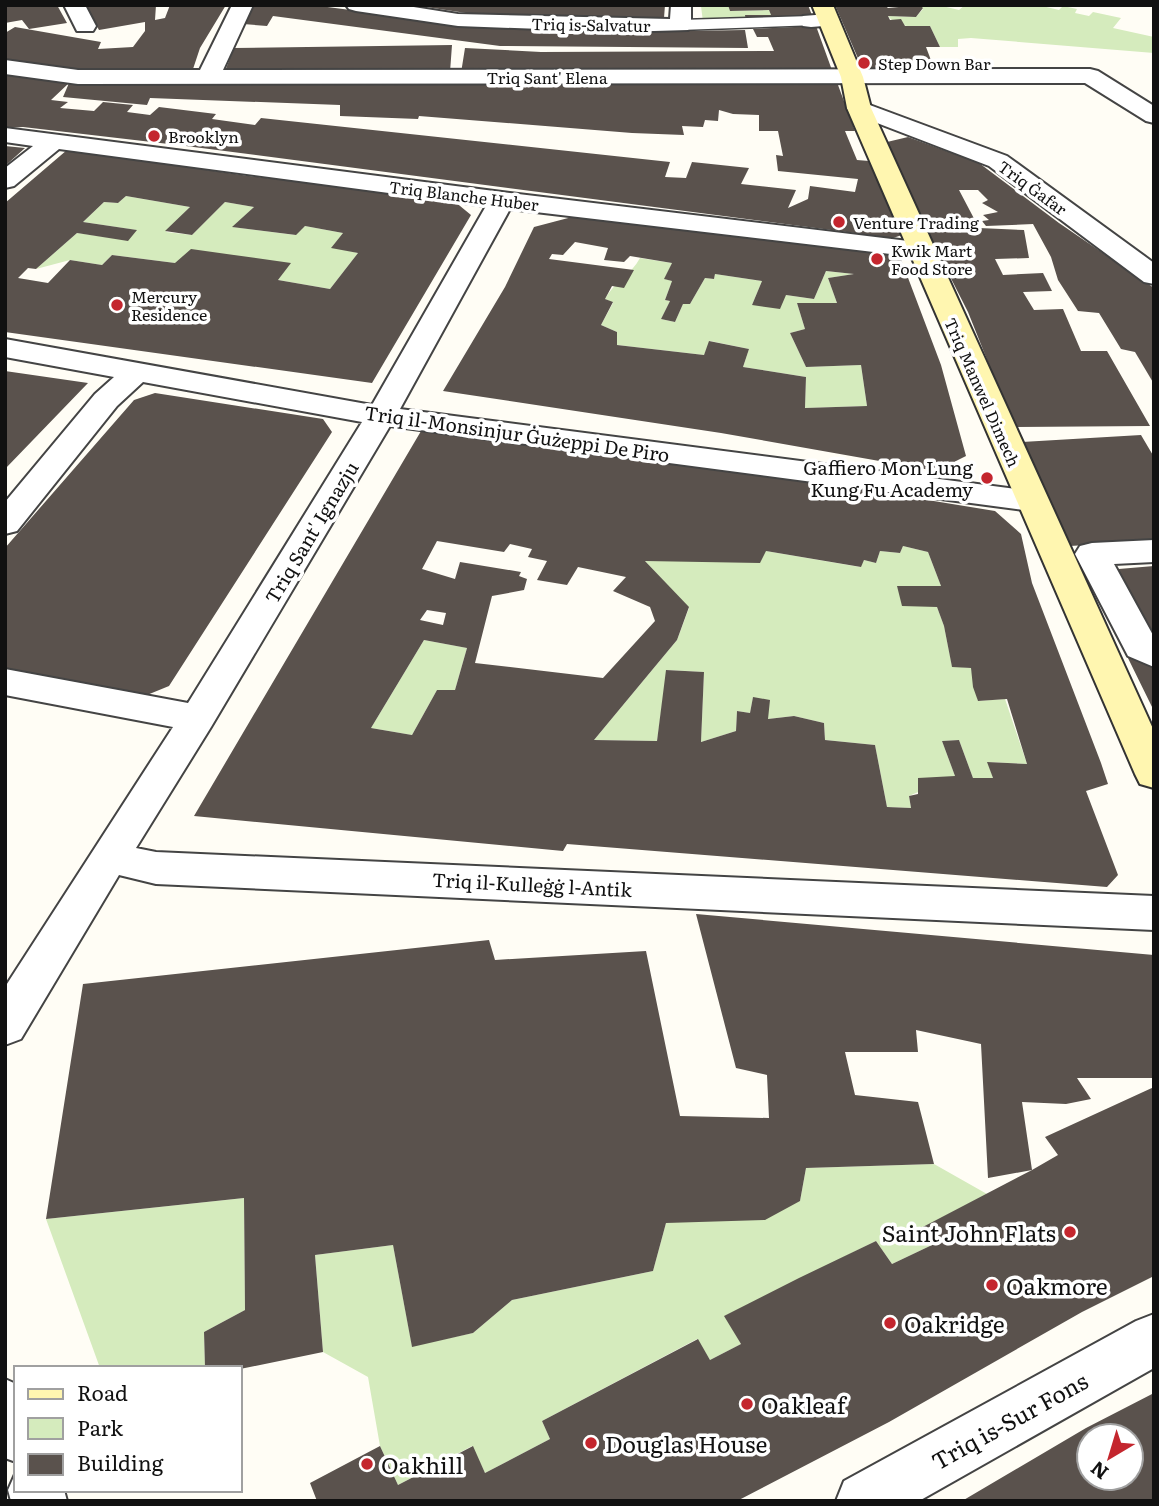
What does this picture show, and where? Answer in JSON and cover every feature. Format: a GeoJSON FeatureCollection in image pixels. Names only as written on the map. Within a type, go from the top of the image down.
{"type":"FeatureCollection","features":[{"type":"Feature","properties":{"kind":"street"},"geometry":{"type":"LineString","coordinates":[[74,5],[85,26]]}},
{"type":"Feature","properties":{"kind":"street"},"geometry":{"type":"LineString","coordinates":[[208,77],[243,5]]}},
{"type":"Feature","properties":{"kind":"street","name":"Triq is-Salvatur"},"geometry":{"type":"LineString","coordinates":[[356,5],[458,20],[620,26],[681,15]]}},
{"type":"Feature","properties":{"kind":"street","name":"Triq Manwel Dimech"},"geometry":{"type":"LineString","coordinates":[[821,15],[852,77],[859,108],[1154,774]]}},
{"type":"Feature","properties":{"kind":"street","name":"Triq Sant' Elena"},"geometry":{"type":"LineString","coordinates":[[5,67],[78,76],[1090,76],[1154,117]]}},
{"type":"Feature","properties":{"kind":"street","name":"Triq Ġafar"},"geometry":{"type":"LineString","coordinates":[[859,108],[998,160],[1154,276]]}},
{"type":"Feature","properties":{"kind":"street","name":"Triq Blanche Huber"},"geometry":{"type":"LineString","coordinates":[[5,135],[502,200],[924,250]]}},
{"type":"Feature","properties":{"kind":"street"},"geometry":{"type":"LineString","coordinates":[[5,181],[55,140]]}},
{"type":"Feature","properties":{"kind":"street","name":"Triq Sant' Ignazju"},"geometry":{"type":"LineString","coordinates":[[109,857],[198,718],[381,416],[502,200]]}},
{"type":"Feature","properties":{"kind":"street","name":"Triq il-Monsinjur Ġużeppi De Piro"},"geometry":{"type":"LineString","coordinates":[[5,348],[381,416],[1031,501]]}},
{"type":"Feature","properties":{"kind":"street"},"geometry":{"type":"LineString","coordinates":[[5,524],[106,400],[138,370]]}},
{"type":"Feature","properties":{"kind":"street"},"geometry":{"type":"LineString","coordinates":[[1154,551],[1092,554],[1141,647],[1154,655]]}},
{"type":"Feature","properties":{"kind":"street"},"geometry":{"type":"LineString","coordinates":[[5,682],[198,718]]}},
{"type":"Feature","properties":{"kind":"street"},"geometry":{"type":"LineString","coordinates":[[5,1026],[109,857]]}},
{"type":"Feature","properties":{"kind":"street","name":"Triq il-Kulleġġ l-Antik"},"geometry":{"type":"LineString","coordinates":[[109,857],[156,867],[1154,913]]}},
{"type":"Feature","properties":{"kind":"street","name":"Triq is-Sur Fons"},"geometry":{"type":"LineString","coordinates":[[864,1501],[1154,1339]]}},
{"type":"Feature","properties":{"kind":"street"},"geometry":{"type":"LineString","coordinates":[[5,1406],[14,1430]]}},
{"type":"Feature","properties":{"kind":"lane","name":"Triq is-Salvatur"},"geometry":{"type":"LineString","coordinates":[[681,15],[821,15]]}},
{"type":"Feature","properties":{"kind":"green space"},"geometry":{"type":"Polygon","coordinates":[[[920,5],[938,5],[959,10],[965,5],[1038,5],[1059,10],[1063,6],[1077,9],[1075,13],[1089,16],[1093,12],[1121,18],[1113,28],[1154,37],[1154,53],[971,38],[958,39],[958,47],[940,47],[930,26],[902,25],[888,16],[916,17],[923,9],[920,5]]]}},
{"type":"Feature","properties":{"kind":"green space"},"geometry":{"type":"Polygon","coordinates":[[[701,6],[729,6],[730,11],[769,10],[771,15],[746,15],[746,21],[703,22],[701,6]]]}},
{"type":"Feature","properties":{"kind":"green space"},"geometry":{"type":"Polygon","coordinates":[[[126,196],[190,207],[166,232],[192,235],[225,202],[254,207],[233,227],[295,235],[305,226],[343,233],[332,247],[358,253],[330,289],[278,280],[290,263],[175,263],[112,255],[102,265],[70,260],[36,269],[77,233],[128,240],[136,230],[83,222],[104,202],[118,203],[126,196]]]}},
{"type":"Feature","properties":{"kind":"green space"},"geometry":{"type":"Polygon","coordinates":[[[640,258],[672,263],[665,279],[672,281],[665,300],[670,301],[661,319],[675,322],[683,304],[690,304],[705,278],[714,279],[715,274],[762,281],[752,305],[786,295],[814,299],[826,271],[854,274],[828,278],[837,303],[797,303],[805,329],[790,333],[806,367],[861,365],[867,406],[805,408],[806,377],[743,367],[749,349],[710,341],[704,355],[617,345],[617,332],[601,325],[613,303],[605,299],[640,258]]]}},
{"type":"Feature","properties":{"kind":"green space"},"geometry":{"type":"Polygon","coordinates":[[[903,546],[928,552],[941,586],[897,587],[937,607],[944,626],[952,666],[971,668],[978,701],[1005,699],[1027,764],[988,762],[993,778],[973,778],[959,740],[942,741],[955,776],[909,796],[911,808],[887,807],[875,745],[825,740],[824,723],[794,716],[768,719],[753,697],[750,713],[737,711],[736,731],[701,742],[704,672],[667,670],[657,741],[594,740],[677,640],[689,608],[645,561],[766,551],[860,567],[864,560],[876,563],[880,551],[900,553],[903,546]]]}},
{"type":"Feature","properties":{"kind":"green space"},"geometry":{"type":"Polygon","coordinates":[[[424,640],[467,648],[455,690],[437,690],[412,735],[371,728],[424,640]]]}},
{"type":"Feature","properties":{"kind":"green space"},"geometry":{"type":"Polygon","coordinates":[[[934,1164],[987,1194],[920,1229],[932,1245],[892,1264],[876,1241],[725,1316],[741,1344],[710,1360],[697,1339],[542,1421],[550,1439],[485,1473],[472,1446],[398,1485],[380,1446],[368,1377],[323,1352],[315,1255],[393,1245],[412,1346],[473,1333],[512,1300],[653,1271],[666,1223],[800,1201],[806,1168],[934,1164]]]}},
{"type":"Feature","properties":{"kind":"green space"},"geometry":{"type":"Polygon","coordinates":[[[244,1198],[245,1310],[204,1332],[205,1366],[99,1366],[46,1219],[244,1198]]]}},
{"type":"Feature","properties":{"kind":"building"},"geometry":{"type":"Polygon","coordinates":[[[5,5],[57,5],[67,23],[29,29],[22,20],[5,23],[5,5]]]}},
{"type":"Feature","properties":{"kind":"building"},"geometry":{"type":"Polygon","coordinates":[[[85,5],[156,5],[155,20],[165,18],[170,5],[226,5],[200,48],[192,72],[89,71],[5,62],[5,33],[15,27],[101,42],[98,49],[133,47],[145,31],[145,22],[99,30],[85,5]]]}},
{"type":"Feature","properties":{"kind":"building"},"geometry":{"type":"Polygon","coordinates":[[[252,5],[312,5],[489,28],[623,32],[745,30],[748,48],[500,46],[273,16],[267,26],[243,24],[252,5]]]}},
{"type":"Feature","properties":{"kind":"building"},"geometry":{"type":"Polygon","coordinates":[[[413,5],[665,5],[664,18],[607,19],[466,13],[413,5]]]}},
{"type":"Feature","properties":{"kind":"building"},"geometry":{"type":"Polygon","coordinates":[[[728,5],[808,5],[813,18],[746,21],[745,15],[771,15],[769,10],[730,11],[728,5]]]}},
{"type":"Feature","properties":{"kind":"building"},"geometry":{"type":"Polygon","coordinates":[[[835,5],[885,5],[888,8],[920,5],[923,8],[916,17],[888,16],[890,20],[901,19],[905,26],[930,26],[940,47],[926,47],[935,71],[863,70],[835,5]]]}},
{"type":"Feature","properties":{"kind":"building"},"geometry":{"type":"Polygon","coordinates":[[[816,26],[833,73],[461,73],[465,48],[541,52],[774,51],[768,37],[757,37],[753,29],[816,26]]]}},
{"type":"Feature","properties":{"kind":"building"},"geometry":{"type":"Polygon","coordinates":[[[452,45],[450,72],[225,71],[234,48],[452,45]]]}},
{"type":"Feature","properties":{"kind":"building"},"geometry":{"type":"Polygon","coordinates":[[[5,75],[69,83],[157,85],[838,85],[855,131],[845,131],[857,160],[869,161],[902,235],[893,238],[186,146],[23,127],[5,128],[5,75]],[[69,83],[51,100],[68,102],[60,108],[94,111],[103,102],[133,105],[127,112],[150,115],[159,107],[216,114],[212,119],[255,125],[261,118],[670,162],[665,177],[686,178],[692,162],[749,168],[741,184],[796,190],[788,208],[808,199],[810,186],[855,192],[858,179],[778,171],[776,155],[783,156],[778,131],[759,131],[759,115],[733,114],[719,110],[718,121],[705,120],[703,127],[682,126],[684,135],[419,116],[418,119],[340,116],[340,105],[150,98],[147,105],[63,97],[69,83]]]}},
{"type":"Feature","properties":{"kind":"building"},"geometry":{"type":"Polygon","coordinates":[[[908,137],[979,163],[1059,223],[1154,288],[1154,384],[1135,352],[1121,349],[1099,313],[1078,311],[1058,280],[1051,257],[1033,224],[986,226],[982,221],[989,220],[983,215],[998,212],[982,203],[988,200],[978,190],[959,190],[979,228],[1024,230],[1029,258],[995,259],[1003,275],[1043,273],[1052,291],[1023,292],[1034,310],[1063,309],[1081,351],[1107,351],[1150,426],[1014,427],[968,312],[926,229],[887,142],[908,137]]]}},
{"type":"Feature","properties":{"kind":"building"},"geometry":{"type":"Polygon","coordinates":[[[5,146],[25,148],[5,166],[5,146]]]}},
{"type":"Feature","properties":{"kind":"building"},"geometry":{"type":"Polygon","coordinates":[[[67,150],[454,201],[471,215],[372,383],[5,332],[5,203],[67,150]],[[126,196],[118,203],[104,202],[83,222],[137,230],[128,241],[77,233],[36,269],[28,268],[18,278],[48,283],[70,260],[102,265],[112,255],[175,263],[191,249],[291,263],[278,280],[330,289],[358,253],[331,248],[343,233],[305,226],[296,235],[232,227],[254,207],[225,202],[192,235],[165,231],[190,207],[126,196]]]}},
{"type":"Feature","properties":{"kind":"building"},"geometry":{"type":"Polygon","coordinates":[[[572,217],[899,254],[941,365],[966,456],[936,471],[721,433],[443,391],[505,287],[534,227],[572,217]],[[575,242],[563,255],[552,254],[549,259],[634,270],[624,288],[612,286],[605,299],[613,302],[601,325],[617,332],[617,345],[704,355],[709,341],[749,349],[743,367],[806,377],[805,408],[867,406],[861,365],[806,367],[790,333],[805,329],[797,303],[837,303],[828,278],[854,274],[826,271],[814,299],[786,295],[780,309],[752,305],[762,281],[715,274],[714,279],[705,278],[690,304],[683,304],[675,322],[661,319],[670,301],[665,300],[672,281],[664,279],[672,263],[630,256],[624,262],[604,260],[608,248],[575,242]]]}},
{"type":"Feature","properties":{"kind":"building"},"geometry":{"type":"Polygon","coordinates":[[[5,371],[88,383],[5,469],[5,371]]]}},
{"type":"Feature","properties":{"kind":"building"},"geometry":{"type":"Polygon","coordinates":[[[155,393],[323,419],[332,432],[169,686],[147,695],[5,670],[5,548],[134,400],[155,393]]]}},
{"type":"Feature","properties":{"kind":"building"},"geometry":{"type":"Polygon","coordinates":[[[424,426],[811,481],[995,511],[1021,534],[1032,583],[1101,763],[1108,784],[1086,791],[1118,875],[1107,887],[567,844],[563,851],[194,816],[424,426]],[[437,541],[422,569],[455,579],[460,562],[521,572],[519,576],[527,579],[524,590],[492,596],[475,663],[603,678],[655,621],[650,607],[613,591],[626,577],[578,567],[567,585],[537,580],[547,561],[528,557],[532,549],[510,544],[504,552],[437,541]],[[903,546],[900,553],[880,551],[876,563],[864,560],[861,567],[766,551],[760,563],[645,561],[689,607],[677,640],[594,740],[657,741],[666,670],[704,672],[701,742],[736,731],[737,711],[750,713],[753,697],[770,700],[768,719],[794,716],[824,723],[825,740],[875,745],[887,807],[911,808],[909,796],[918,794],[918,778],[955,776],[942,741],[959,740],[973,778],[993,778],[987,762],[1027,764],[1007,699],[978,701],[971,668],[952,667],[944,626],[937,607],[902,606],[897,586],[941,586],[928,552],[903,546]],[[427,610],[420,620],[443,625],[446,613],[427,610]],[[424,640],[371,728],[412,735],[437,690],[455,690],[467,648],[424,640]]]}},
{"type":"Feature","properties":{"kind":"building"},"geometry":{"type":"Polygon","coordinates":[[[1141,435],[1154,457],[1154,541],[1070,546],[1022,442],[1141,435]]]}},
{"type":"Feature","properties":{"kind":"building"},"geometry":{"type":"Polygon","coordinates":[[[1154,566],[1154,639],[1107,570],[1154,566]]]}},
{"type":"Feature","properties":{"kind":"building"},"geometry":{"type":"Polygon","coordinates":[[[1139,651],[1154,666],[1154,711],[1125,652],[1139,651]]]}},
{"type":"Feature","properties":{"kind":"building"},"geometry":{"type":"Polygon","coordinates":[[[696,914],[1154,955],[1154,1078],[1077,1078],[1091,1099],[1066,1104],[1022,1102],[1032,1170],[988,1178],[981,1044],[916,1030],[918,1052],[845,1052],[855,1095],[918,1102],[934,1164],[806,1168],[800,1201],[765,1220],[666,1223],[653,1271],[512,1300],[473,1333],[412,1347],[393,1245],[315,1255],[323,1352],[242,1369],[242,1366],[205,1366],[204,1332],[245,1310],[244,1198],[46,1219],[83,984],[489,940],[495,960],[646,951],[680,1116],[769,1118],[767,1075],[736,1068],[696,914]]]}},
{"type":"Feature","properties":{"kind":"building"},"geometry":{"type":"Polygon","coordinates":[[[1154,1087],[1154,1276],[1082,1312],[889,1422],[737,1501],[317,1501],[310,1483],[380,1446],[398,1485],[473,1446],[485,1473],[550,1439],[542,1421],[698,1339],[710,1360],[741,1344],[724,1316],[876,1241],[892,1264],[932,1245],[919,1229],[1058,1155],[1045,1137],[1154,1087]]]}},
{"type":"Feature","properties":{"kind":"building"},"geometry":{"type":"Polygon","coordinates":[[[1154,1393],[1154,1501],[962,1501],[1075,1434],[1075,1492],[1145,1492],[1145,1422],[1098,1422],[1154,1393]]]}},
{"type":"Feature","properties":{"kind":"place","name":"Step Down Bar"},"geometry":{"type":"Point","coordinates":[864,63]}},
{"type":"Feature","properties":{"kind":"place","name":"Brooklyn"},"geometry":{"type":"Point","coordinates":[154,136]}},
{"type":"Feature","properties":{"kind":"place","name":"Venture Trading"},"geometry":{"type":"Point","coordinates":[839,222]}},
{"type":"Feature","properties":{"kind":"place","name":"Kwik Mart Food Store"},"geometry":{"type":"Point","coordinates":[877,259]}},
{"type":"Feature","properties":{"kind":"place","name":"Mercury Residence"},"geometry":{"type":"Point","coordinates":[117,305]}},
{"type":"Feature","properties":{"kind":"place","name":"Gaffiero Mon Lung Kung Fu Academy"},"geometry":{"type":"Point","coordinates":[987,478]}},
{"type":"Feature","properties":{"kind":"place","name":"Saint John Flats"},"geometry":{"type":"Point","coordinates":[1070,1232]}},
{"type":"Feature","properties":{"kind":"place","name":"Oakmore"},"geometry":{"type":"Point","coordinates":[992,1285]}},
{"type":"Feature","properties":{"kind":"place","name":"Oakridge"},"geometry":{"type":"Point","coordinates":[890,1323]}},
{"type":"Feature","properties":{"kind":"place","name":"Oakleaf"},"geometry":{"type":"Point","coordinates":[747,1404]}},
{"type":"Feature","properties":{"kind":"place","name":"Douglas House"},"geometry":{"type":"Point","coordinates":[591,1443]}},
{"type":"Feature","properties":{"kind":"place","name":"Oakhill"},"geometry":{"type":"Point","coordinates":[367,1464]}}]}
